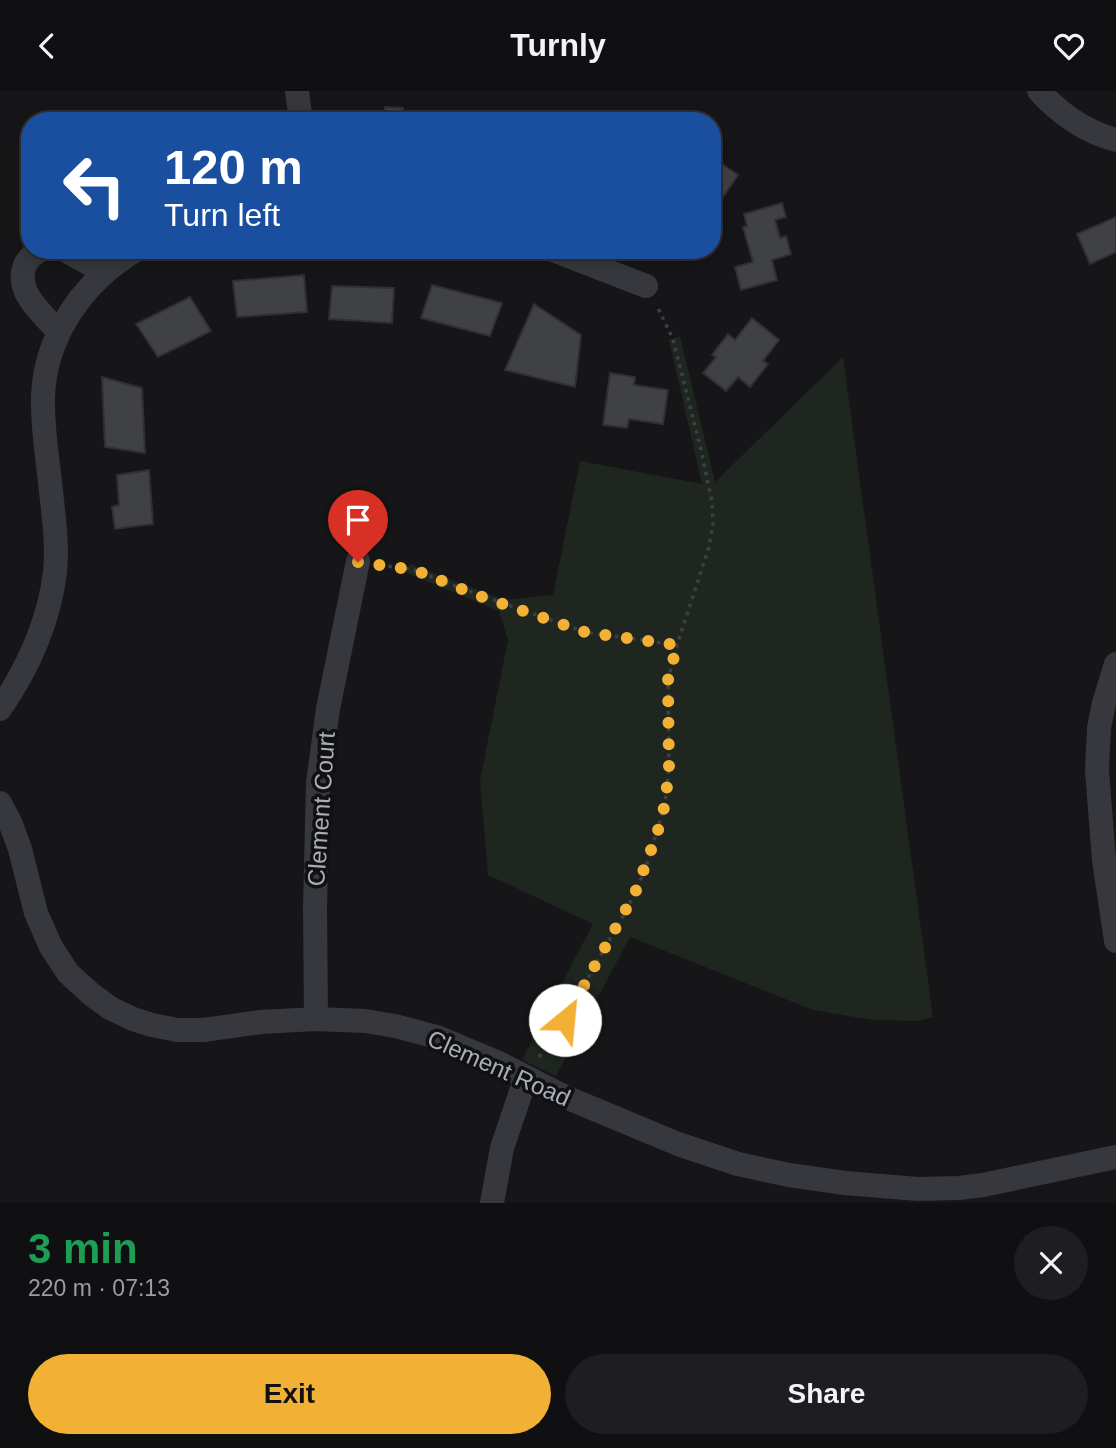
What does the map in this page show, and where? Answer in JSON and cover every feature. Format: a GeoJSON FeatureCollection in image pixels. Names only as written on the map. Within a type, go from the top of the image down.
{"type":"FeatureCollection","features":[{"type":"Feature","properties":{"kind":"street"},"geometry":{"type":"LineString","coordinates":[[297,91],[300,112]]}},
{"type":"Feature","properties":{"kind":"street"},"geometry":{"type":"LineString","coordinates":[[1039,91],[1075,122],[1101,136],[1116,140]]}},
{"type":"Feature","properties":{"kind":"street"},"geometry":{"type":"LineString","coordinates":[[29,259],[23,273],[26,292],[59,332]]}},
{"type":"Feature","properties":{"kind":"street"},"geometry":{"type":"LineString","coordinates":[[81,259],[104,272]]}},
{"type":"Feature","properties":{"kind":"street"},"geometry":{"type":"LineString","coordinates":[[0,709],[16,686],[35,647],[50,603],[55,571],[56,538],[43,395],[49,362],[59,332],[82,294],[104,272],[123,259]]}},
{"type":"Feature","properties":{"kind":"street"},"geometry":{"type":"LineString","coordinates":[[576,259],[646,286]]}},
{"type":"Feature","properties":{"kind":"street","name":"Clement Court"},"geometry":{"type":"LineString","coordinates":[[316,1019],[318,783],[328,709],[358,562]]}},
{"type":"Feature","properties":{"kind":"street"},"geometry":{"type":"LineString","coordinates":[[1116,664],[1099,728],[1097,770],[1104,860],[1116,941]]}},
{"type":"Feature","properties":{"kind":"street","name":"Clement Road"},"geometry":{"type":"LineString","coordinates":[[0,803],[20,849],[36,913],[51,947],[68,973],[91,994],[110,1008],[133,1019],[177,1030],[316,1019],[365,1021],[395,1026],[437,1037],[499,1062],[563,1096],[738,1164],[845,1183],[918,1189],[960,1196],[983,1185],[1116,1157]]}},
{"type":"Feature","properties":{"kind":"street"},"geometry":{"type":"LineString","coordinates":[[492,1203],[502,1148],[526,1077]]}},
{"type":"Feature","properties":{"kind":"path"},"geometry":{"type":"LineString","coordinates":[[526,1077],[565,1020],[628,906],[647,864],[665,804],[669,768],[668,680],[709,547],[713,524],[712,502],[701,450],[673,339],[646,286]]}},
{"type":"Feature","properties":{"kind":"path"},"geometry":{"type":"LineString","coordinates":[[358,562],[415,570],[474,594],[585,632],[677,645]]}},
{"type":"Feature","properties":{"kind":"shaded area"},"geometry":{"type":"Polygon","coordinates":[[[680,336],[715,482],[843,357],[933,1017],[918,1021],[873,1020],[813,1010],[630,937],[556,1076],[522,1060],[593,924],[488,875],[480,780],[508,640],[499,611],[407,573],[410,564],[504,600],[553,595],[580,461],[702,484],[669,340],[680,336]]]}},
{"type":"Feature","properties":{"kind":"building"},"geometry":{"type":"Polygon","coordinates":[[[385,107],[403,108],[403,112],[385,112],[385,107]]]}},
{"type":"Feature","properties":{"kind":"building"},"geometry":{"type":"Polygon","coordinates":[[[721,163],[738,175],[721,200],[721,163]]]}},
{"type":"Feature","properties":{"kind":"building"},"geometry":{"type":"Polygon","coordinates":[[[782,203],[786,217],[775,220],[780,238],[786,236],[791,254],[772,260],[777,280],[741,290],[735,267],[753,262],[743,227],[747,226],[744,214],[782,203]]]}},
{"type":"Feature","properties":{"kind":"building"},"geometry":{"type":"Polygon","coordinates":[[[1116,217],[1116,252],[1090,264],[1077,234],[1116,217]]]}},
{"type":"Feature","properties":{"kind":"building"},"geometry":{"type":"Polygon","coordinates":[[[304,275],[307,312],[237,317],[233,281],[304,275]]]}},
{"type":"Feature","properties":{"kind":"building"},"geometry":{"type":"Polygon","coordinates":[[[432,285],[502,303],[490,336],[421,318],[432,285]]]}},
{"type":"Feature","properties":{"kind":"building"},"geometry":{"type":"Polygon","coordinates":[[[332,286],[394,288],[392,323],[329,319],[332,286]]]}},
{"type":"Feature","properties":{"kind":"building"},"geometry":{"type":"Polygon","coordinates":[[[190,297],[211,331],[158,357],[136,324],[190,297]]]}},
{"type":"Feature","properties":{"kind":"building"},"geometry":{"type":"Polygon","coordinates":[[[534,304],[581,335],[575,387],[505,370],[534,304]]]}},
{"type":"Feature","properties":{"kind":"building"},"geometry":{"type":"Polygon","coordinates":[[[752,318],[779,340],[763,361],[768,364],[750,387],[738,377],[726,391],[703,373],[716,357],[712,355],[728,334],[735,340],[752,318]]]}},
{"type":"Feature","properties":{"kind":"building"},"geometry":{"type":"Polygon","coordinates":[[[610,373],[635,377],[634,385],[668,390],[663,424],[629,419],[627,428],[603,425],[610,373]]]}},
{"type":"Feature","properties":{"kind":"building"},"geometry":{"type":"Polygon","coordinates":[[[102,377],[142,388],[145,453],[105,447],[102,377]]]}},
{"type":"Feature","properties":{"kind":"building"},"geometry":{"type":"Polygon","coordinates":[[[149,470],[153,524],[115,529],[112,507],[119,505],[117,475],[149,470]]]}},
{"type":"Feature","properties":{"kind":"route"},"geometry":{"type":"LineString","coordinates":[[358,562],[415,570],[474,594],[585,632],[677,645],[668,680],[669,768],[665,804],[657,834],[635,893],[565,1020]]}}]}
